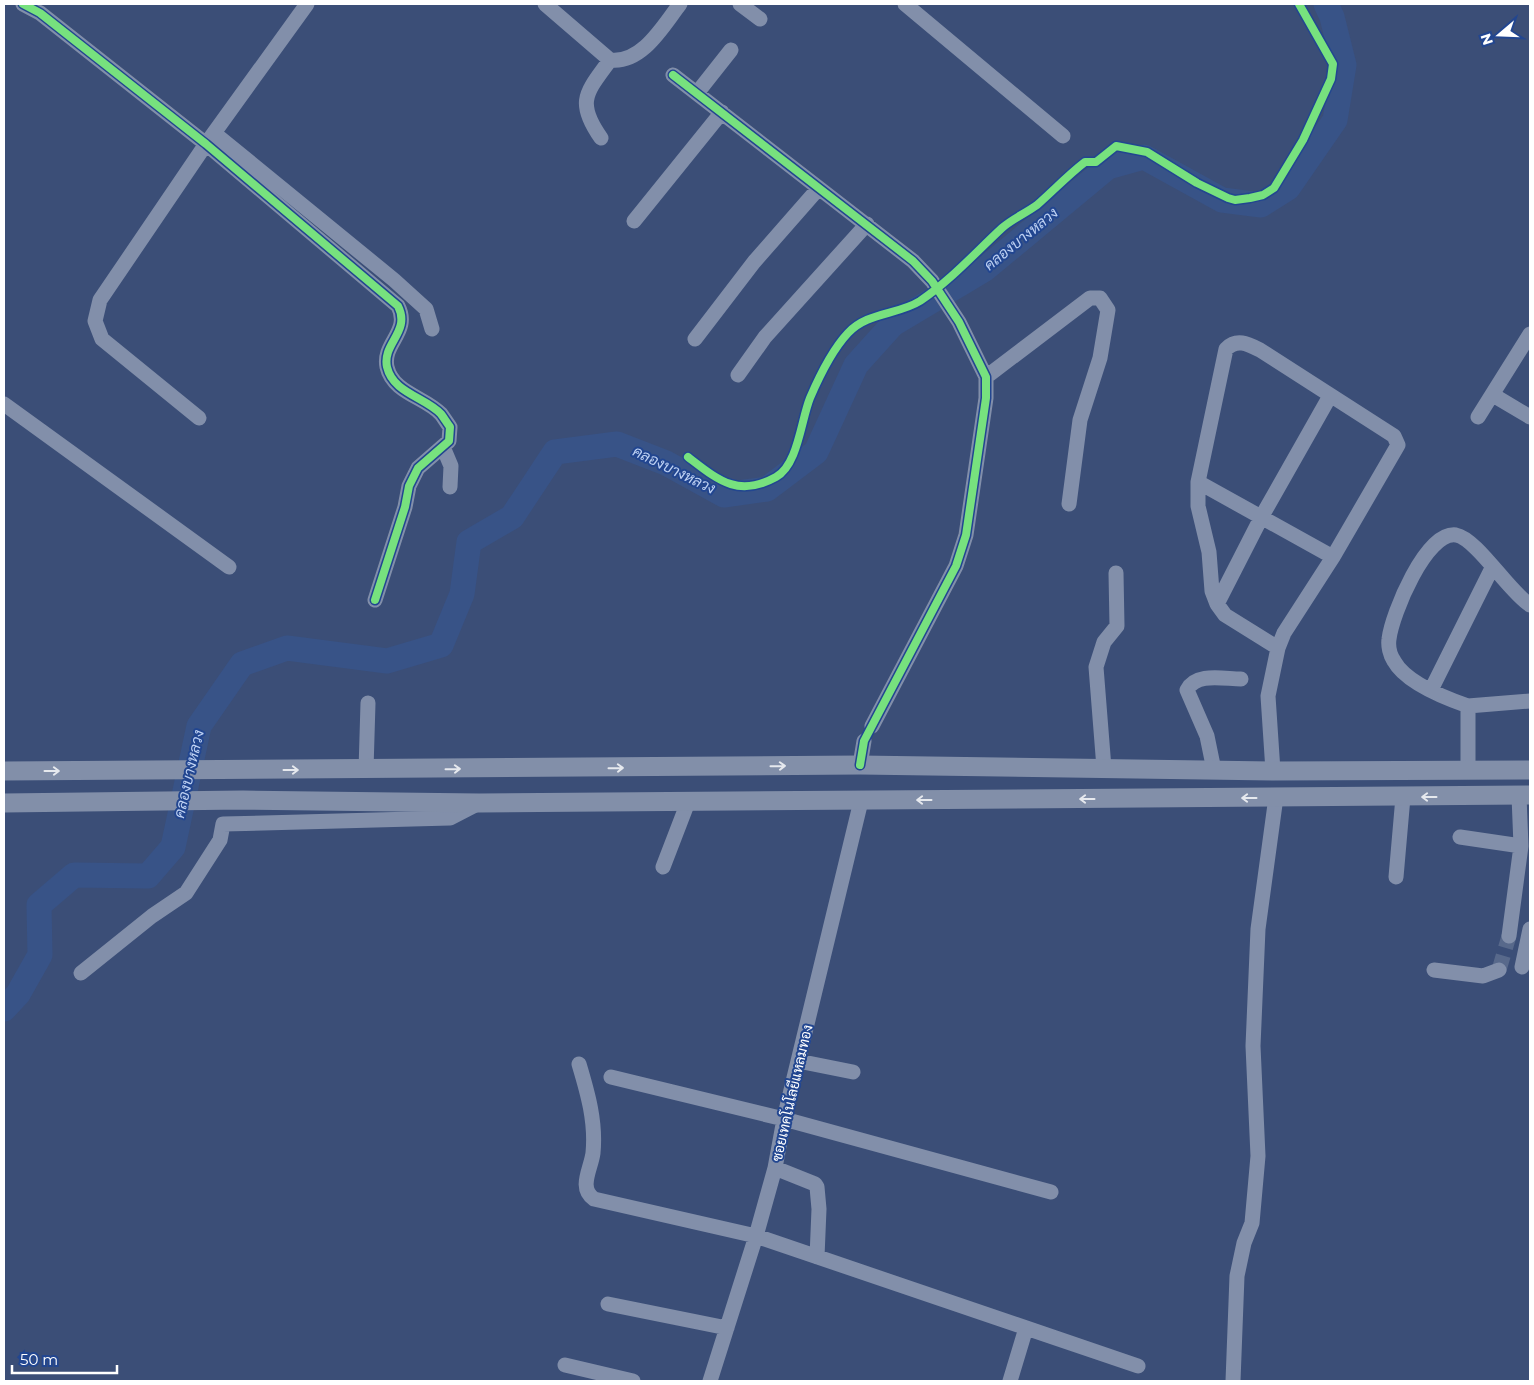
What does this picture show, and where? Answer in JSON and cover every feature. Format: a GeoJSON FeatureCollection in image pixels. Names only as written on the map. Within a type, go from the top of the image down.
{"type":"FeatureCollection","features":[{"type":"Feature","properties":{"kind":"main road"},"geometry":{"type":"LineString","coordinates":[[4,771],[242,771],[860,765],[1273,771],[1530,770]]}},
{"type":"Feature","properties":{"kind":"main road"},"geometry":{"type":"LineString","coordinates":[[1468,770],[1468,796]]}},
{"type":"Feature","properties":{"kind":"main road"},"geometry":{"type":"LineString","coordinates":[[4,803],[140,800],[480,803],[1525,796]]}},
{"type":"Feature","properties":{"kind":"street"},"geometry":{"type":"LineString","coordinates":[[23,4],[40,13],[210,138],[394,280],[426,309],[432,329]]}},
{"type":"Feature","properties":{"kind":"street"},"geometry":{"type":"LineString","coordinates":[[199,418],[102,339],[95,321],[100,300],[210,138],[307,4]]}},
{"type":"Feature","properties":{"kind":"street"},"geometry":{"type":"LineString","coordinates":[[545,4],[610,60],[621,62],[634,56],[648,44],[680,4]]}},
{"type":"Feature","properties":{"kind":"street"},"geometry":{"type":"LineString","coordinates":[[740,4],[760,19]]}},
{"type":"Feature","properties":{"kind":"street"},"geometry":{"type":"LineString","coordinates":[[905,4],[1063,136]]}},
{"type":"Feature","properties":{"kind":"street"},"geometry":{"type":"LineString","coordinates":[[696,92],[731,50]]}},
{"type":"Feature","properties":{"kind":"street"},"geometry":{"type":"LineString","coordinates":[[601,138],[590,123],[586,107],[587,92],[610,60]]}},
{"type":"Feature","properties":{"kind":"street"},"geometry":{"type":"LineString","coordinates":[[673,75],[913,261],[932,281],[959,322],[986,377],[986,398],[982,432],[963,543],[941,596],[872,726]]}},
{"type":"Feature","properties":{"kind":"street"},"geometry":{"type":"LineString","coordinates":[[634,221],[722,112]]}},
{"type":"Feature","properties":{"kind":"street"},"geometry":{"type":"LineString","coordinates":[[210,138],[398,306],[403,316],[402,325],[386,355],[387,368],[401,388],[441,414],[450,427],[449,441],[418,468],[408,486],[405,507],[375,600]]}},
{"type":"Feature","properties":{"kind":"street"},"geometry":{"type":"LineString","coordinates":[[695,339],[754,262],[818,189]]}},
{"type":"Feature","properties":{"kind":"street"},"geometry":{"type":"LineString","coordinates":[[738,374],[765,337],[867,224]]}},
{"type":"Feature","properties":{"kind":"street"},"geometry":{"type":"LineString","coordinates":[[986,377],[1090,298],[1100,298],[1104,302],[1108,310],[1100,358],[1080,420],[1069,504]]}},
{"type":"Feature","properties":{"kind":"street"},"geometry":{"type":"LineString","coordinates":[[1478,417],[1530,334]]}},
{"type":"Feature","properties":{"kind":"street"},"geometry":{"type":"LineString","coordinates":[[1273,771],[1268,696],[1278,648],[1284,633],[1333,558],[1398,445],[1394,436],[1260,350],[1239,342],[1230,345],[1226,349],[1198,482],[1198,506],[1208,552],[1212,591],[1217,604],[1225,615],[1278,648]]}},
{"type":"Feature","properties":{"kind":"street"},"geometry":{"type":"LineString","coordinates":[[1493,395],[1530,417]]}},
{"type":"Feature","properties":{"kind":"street"},"geometry":{"type":"LineString","coordinates":[[1217,604],[1262,516],[1330,396]]}},
{"type":"Feature","properties":{"kind":"street"},"geometry":{"type":"LineString","coordinates":[[4,404],[229,567]]}},
{"type":"Feature","properties":{"kind":"street"},"geometry":{"type":"LineString","coordinates":[[443,447],[451,466],[450,487]]}},
{"type":"Feature","properties":{"kind":"street"},"geometry":{"type":"LineString","coordinates":[[1198,482],[1262,516],[1333,558]]}},
{"type":"Feature","properties":{"kind":"street"},"geometry":{"type":"LineString","coordinates":[[1530,605],[1468,542],[1458,536],[1450,535],[1434,545],[1405,586],[1389,639],[1390,652],[1401,670],[1431,690],[1468,706],[1530,701]]}},
{"type":"Feature","properties":{"kind":"street"},"geometry":{"type":"LineString","coordinates":[[1431,690],[1492,568]]}},
{"type":"Feature","properties":{"kind":"street"},"geometry":{"type":"LineString","coordinates":[[1104,768],[1096,667],[1104,642],[1117,626],[1116,573]]}},
{"type":"Feature","properties":{"kind":"street"},"geometry":{"type":"LineString","coordinates":[[1214,770],[1207,736],[1187,690],[1195,681],[1204,678],[1241,679]]}},
{"type":"Feature","properties":{"kind":"street"},"geometry":{"type":"LineString","coordinates":[[366,770],[368,703]]}},
{"type":"Feature","properties":{"kind":"street"},"geometry":{"type":"LineString","coordinates":[[1468,706],[1468,770]]}},
{"type":"Feature","properties":{"kind":"street"},"geometry":{"type":"LineString","coordinates":[[860,765],[864,741]]}},
{"type":"Feature","properties":{"kind":"street"},"geometry":{"type":"LineString","coordinates":[[1509,936],[1521,846],[1525,796]]}},
{"type":"Feature","properties":{"kind":"street"},"geometry":{"type":"LineString","coordinates":[[1396,877],[1403,797]]}},
{"type":"Feature","properties":{"kind":"street"},"geometry":{"type":"LineString","coordinates":[[1233,1381],[1237,1276],[1244,1243],[1252,1223],[1258,1156],[1254,1046],[1258,930],[1276,798]]}},
{"type":"Feature","properties":{"kind":"street","name":"ซอยเทคโนโลยีแหลมทอง"},"geometry":{"type":"LineString","coordinates":[[714,1380],[726,1328],[756,1236],[775,1168],[784,1119],[861,800]]}},
{"type":"Feature","properties":{"kind":"street"},"geometry":{"type":"LineString","coordinates":[[663,867],[688,802]]}},
{"type":"Feature","properties":{"kind":"street"},"geometry":{"type":"LineString","coordinates":[[81,973],[152,916],[186,893],[220,840],[223,824],[450,818],[480,803]]}},
{"type":"Feature","properties":{"kind":"street"},"geometry":{"type":"LineString","coordinates":[[1460,836],[1521,846]]}},
{"type":"Feature","properties":{"kind":"street"},"geometry":{"type":"LineString","coordinates":[[1522,968],[1530,929]]}},
{"type":"Feature","properties":{"kind":"street"},"geometry":{"type":"LineString","coordinates":[[1434,970],[1484,976],[1499,970]]}},
{"type":"Feature","properties":{"kind":"street"},"geometry":{"type":"LineString","coordinates":[[798,1061],[853,1072]]}},
{"type":"Feature","properties":{"kind":"street"},"geometry":{"type":"LineString","coordinates":[[579,1064],[591,1103],[593,1145],[591,1167],[585,1184],[589,1196],[594,1199],[756,1236],[1138,1366]]}},
{"type":"Feature","properties":{"kind":"street"},"geometry":{"type":"LineString","coordinates":[[611,1077],[784,1119],[1051,1192]]}},
{"type":"Feature","properties":{"kind":"street"},"geometry":{"type":"LineString","coordinates":[[775,1168],[815,1184],[817,1187],[819,1209],[817,1257]]}},
{"type":"Feature","properties":{"kind":"street"},"geometry":{"type":"LineString","coordinates":[[608,1304],[726,1328]]}},
{"type":"Feature","properties":{"kind":"street"},"geometry":{"type":"LineString","coordinates":[[1010,1381],[1026,1328]]}},
{"type":"Feature","properties":{"kind":"street"},"geometry":{"type":"LineString","coordinates":[[565,1364],[604,1377],[633,1381]]}},
{"type":"Feature","properties":{"kind":"waterway","name":"คลองบางหลวง"},"geometry":{"type":"LineString","coordinates":[[4,1009],[18,994],[40,955],[39,905],[74,875],[148,876],[173,847],[199,726],[242,664],[287,648],[387,661],[441,645],[462,594],[469,542],[512,517],[555,452],[617,444],[666,463],[724,495],[767,489],[816,452],[856,365],[893,324],[985,269],[1108,167],[1144,157],[1222,200],[1261,205],[1288,188],[1335,120],[1344,65],[1332,17],[1326,4]]}},
{"type":"Feature","properties":{"kind":"tunnel"},"geometry":{"type":"LineString","coordinates":[[1499,970],[1509,936]]}},
{"type":"Feature","properties":{"kind":"cycle path"},"geometry":{"type":"LineString","coordinates":[[23,4],[40,13],[206,144],[398,306],[401,323],[388,351],[387,367],[390,376],[403,389],[441,414],[450,427],[449,441],[418,468],[409,486],[405,507],[375,600]]}},
{"type":"Feature","properties":{"kind":"cycle path"},"geometry":{"type":"LineString","coordinates":[[688,457],[719,479],[739,486],[763,483],[776,477],[789,463],[798,441],[810,398],[831,356],[848,333],[864,321],[911,306],[920,301],[952,275],[1002,228],[1037,205],[1085,162],[1096,162],[1116,146],[1147,152],[1197,183],[1235,200],[1263,195],[1274,188],[1303,140],[1331,79],[1333,64],[1299,4]]}},
{"type":"Feature","properties":{"kind":"cycle path"},"geometry":{"type":"LineString","coordinates":[[673,75],[913,261],[932,281],[959,322],[986,377],[986,398],[966,535],[956,566],[864,741],[860,765]]}}]}
